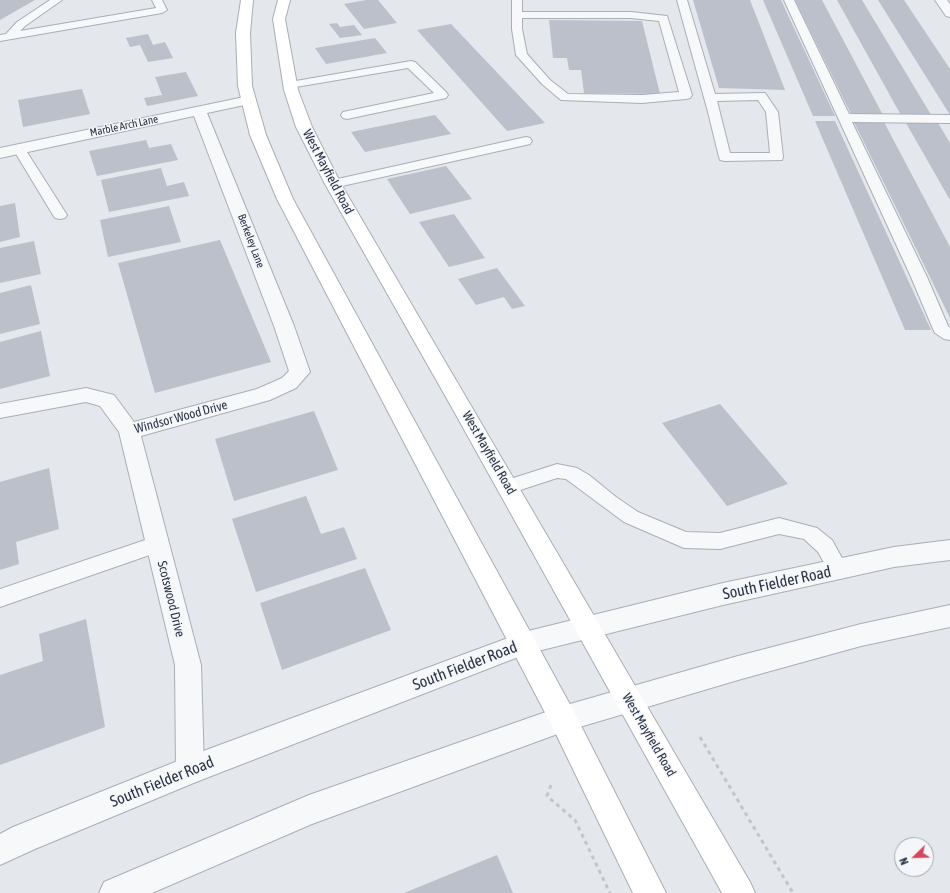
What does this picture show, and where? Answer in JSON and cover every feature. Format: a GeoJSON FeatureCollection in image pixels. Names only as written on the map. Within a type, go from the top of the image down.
{"type":"FeatureCollection","features":[{"type":"Feature","properties":{"kind":"main road"},"geometry":{"type":"LineString","coordinates":[[247,0],[243,33],[245,86],[258,135],[285,199],[524,643],[650,893]]}},
{"type":"Feature","properties":{"kind":"main road","name":"West Mayfield Road"},"geometry":{"type":"LineString","coordinates":[[284,0],[279,20],[290,85],[304,126],[333,184],[508,487],[739,893]]}},
{"type":"Feature","properties":{"kind":"street"},"geometry":{"type":"LineString","coordinates":[[941,0],[950,13]]}},
{"type":"Feature","properties":{"kind":"street","name":"Marble Arch Lane"},"geometry":{"type":"LineString","coordinates":[[0,153],[249,100]]}},
{"type":"Feature","properties":{"kind":"street","name":"Berkeley Lane"},"geometry":{"type":"LineString","coordinates":[[199,111],[284,326],[300,372]]}},
{"type":"Feature","properties":{"kind":"street","name":"Windsor Wood Drive"},"geometry":{"type":"LineString","coordinates":[[0,411],[86,395],[107,400],[129,431],[263,395],[289,383],[300,372]]}},
{"type":"Feature","properties":{"kind":"street","name":"Scotswood Drive"},"geometry":{"type":"LineString","coordinates":[[129,431],[188,665],[190,770]]}},
{"type":"Feature","properties":{"kind":"street","name":"South Fielder Road"},"geometry":{"type":"LineString","coordinates":[[0,850],[24,838],[190,770],[524,643],[723,594],[894,557],[950,550]]}},
{"type":"Feature","properties":{"kind":"street"},"geometry":{"type":"LineString","coordinates":[[115,893],[309,810],[563,719],[861,635],[950,616]]}},
{"type":"Feature","properties":{"kind":"lane"},"geometry":{"type":"LineString","coordinates":[[5,37],[21,24],[57,0]]}},
{"type":"Feature","properties":{"kind":"lane"},"geometry":{"type":"LineString","coordinates":[[5,37],[162,10],[157,0]]}},
{"type":"Feature","properties":{"kind":"lane"},"geometry":{"type":"LineString","coordinates":[[517,0],[517,15],[522,55],[546,82],[565,97],[642,99],[686,96],[663,18],[631,15],[517,15]]}},
{"type":"Feature","properties":{"kind":"lane"},"geometry":{"type":"LineString","coordinates":[[682,0],[725,157],[777,157],[772,112],[761,96],[710,98]]}},
{"type":"Feature","properties":{"kind":"lane"},"geometry":{"type":"LineString","coordinates":[[789,0],[919,277],[941,329],[950,335]]}},
{"type":"Feature","properties":{"kind":"lane"},"geometry":{"type":"LineString","coordinates":[[290,85],[411,64],[442,95],[347,115]]}},
{"type":"Feature","properties":{"kind":"lane"},"geometry":{"type":"LineString","coordinates":[[844,118],[950,119]]}},
{"type":"Feature","properties":{"kind":"lane"},"geometry":{"type":"LineString","coordinates":[[333,184],[526,141]]}},
{"type":"Feature","properties":{"kind":"lane"},"geometry":{"type":"LineString","coordinates":[[19,149],[60,215]]}},
{"type":"Feature","properties":{"kind":"lane"},"geometry":{"type":"LineString","coordinates":[[508,487],[557,471],[570,473],[582,480],[630,517],[684,540],[720,541],[779,526],[810,533],[825,546],[838,569]]}},
{"type":"Feature","properties":{"kind":"lane"},"geometry":{"type":"LineString","coordinates":[[0,598],[157,544]]}},
{"type":"Feature","properties":{"kind":"path"},"geometry":{"type":"LineString","coordinates":[[700,737],[793,893]]}},
{"type":"Feature","properties":{"kind":"path"},"geometry":{"type":"LineString","coordinates":[[551,785],[547,796],[576,820],[610,893]]}},
{"type":"Feature","properties":{"kind":"building"},"geometry":{"type":"Polygon","coordinates":[[[0,0],[35,0],[0,20],[0,0]]]}},
{"type":"Feature","properties":{"kind":"building"},"geometry":{"type":"Polygon","coordinates":[[[366,0],[378,0],[397,23],[364,29],[344,4],[366,0]]]}},
{"type":"Feature","properties":{"kind":"building"},"geometry":{"type":"Polygon","coordinates":[[[693,0],[750,0],[785,90],[719,88],[693,0]]]}},
{"type":"Feature","properties":{"kind":"building"},"geometry":{"type":"Polygon","coordinates":[[[763,0],[781,0],[835,116],[813,116],[763,0]]]}},
{"type":"Feature","properties":{"kind":"building"},"geometry":{"type":"Polygon","coordinates":[[[795,0],[822,0],[884,117],[852,116],[795,0]]]}},
{"type":"Feature","properties":{"kind":"building"},"geometry":{"type":"Polygon","coordinates":[[[837,0],[862,0],[933,118],[902,117],[837,0]]]}},
{"type":"Feature","properties":{"kind":"building"},"geometry":{"type":"Polygon","coordinates":[[[878,0],[904,0],[950,69],[950,115],[878,0]]]}},
{"type":"Feature","properties":{"kind":"building"},"geometry":{"type":"Polygon","coordinates":[[[549,20],[642,21],[660,94],[584,93],[581,70],[569,70],[567,58],[553,58],[549,20]]]}},
{"type":"Feature","properties":{"kind":"building"},"geometry":{"type":"Polygon","coordinates":[[[337,23],[340,27],[354,25],[362,35],[340,38],[329,24],[337,23]]]}},
{"type":"Feature","properties":{"kind":"building"},"geometry":{"type":"Polygon","coordinates":[[[451,24],[545,123],[507,131],[417,30],[451,24]]]}},
{"type":"Feature","properties":{"kind":"building"},"geometry":{"type":"Polygon","coordinates":[[[148,34],[153,45],[165,42],[173,58],[148,62],[140,45],[130,47],[126,38],[148,34]]]}},
{"type":"Feature","properties":{"kind":"building"},"geometry":{"type":"Polygon","coordinates":[[[375,38],[387,53],[326,64],[315,48],[375,38]]]}},
{"type":"Feature","properties":{"kind":"building"},"geometry":{"type":"Polygon","coordinates":[[[186,72],[198,96],[147,106],[144,98],[162,95],[155,77],[186,72]]]}},
{"type":"Feature","properties":{"kind":"building"},"geometry":{"type":"Polygon","coordinates":[[[82,89],[90,114],[23,127],[18,100],[82,89]]]}},
{"type":"Feature","properties":{"kind":"building"},"geometry":{"type":"Polygon","coordinates":[[[435,115],[451,134],[365,152],[351,132],[435,115]]]}},
{"type":"Feature","properties":{"kind":"building"},"geometry":{"type":"Polygon","coordinates":[[[815,121],[835,121],[931,330],[905,330],[815,121]]]}},
{"type":"Feature","properties":{"kind":"building"},"geometry":{"type":"Polygon","coordinates":[[[854,122],[884,122],[950,247],[950,318],[854,122]]]}},
{"type":"Feature","properties":{"kind":"building"},"geometry":{"type":"Polygon","coordinates":[[[906,123],[938,123],[950,143],[950,200],[906,123]]]}},
{"type":"Feature","properties":{"kind":"building"},"geometry":{"type":"Polygon","coordinates":[[[146,140],[149,148],[171,144],[178,160],[97,176],[89,151],[146,140]]]}},
{"type":"Feature","properties":{"kind":"building"},"geometry":{"type":"Polygon","coordinates":[[[446,166],[472,199],[410,214],[387,179],[446,166]]]}},
{"type":"Feature","properties":{"kind":"building"},"geometry":{"type":"Polygon","coordinates":[[[161,168],[167,186],[184,182],[189,196],[109,212],[101,180],[161,168]]]}},
{"type":"Feature","properties":{"kind":"building"},"geometry":{"type":"Polygon","coordinates":[[[15,203],[20,237],[0,242],[0,206],[15,203]]]}},
{"type":"Feature","properties":{"kind":"building"},"geometry":{"type":"Polygon","coordinates":[[[169,206],[181,242],[108,257],[100,220],[169,206]]]}},
{"type":"Feature","properties":{"kind":"building"},"geometry":{"type":"Polygon","coordinates":[[[454,214],[485,258],[449,267],[419,222],[454,214]]]}},
{"type":"Feature","properties":{"kind":"building"},"geometry":{"type":"Polygon","coordinates":[[[220,240],[271,362],[155,393],[118,263],[220,240]]]}},
{"type":"Feature","properties":{"kind":"building"},"geometry":{"type":"Polygon","coordinates":[[[34,241],[41,274],[0,283],[0,248],[34,241]]]}},
{"type":"Feature","properties":{"kind":"building"},"geometry":{"type":"Polygon","coordinates":[[[497,268],[525,306],[512,309],[504,297],[476,305],[458,279],[497,268]]]}},
{"type":"Feature","properties":{"kind":"building"},"geometry":{"type":"Polygon","coordinates":[[[31,285],[40,324],[0,334],[0,293],[31,285]]]}},
{"type":"Feature","properties":{"kind":"building"},"geometry":{"type":"Polygon","coordinates":[[[41,331],[50,376],[0,389],[0,342],[41,331]]]}},
{"type":"Feature","properties":{"kind":"building"},"geometry":{"type":"Polygon","coordinates":[[[720,404],[788,484],[727,506],[662,423],[720,404]]]}},
{"type":"Feature","properties":{"kind":"building"},"geometry":{"type":"Polygon","coordinates":[[[314,411],[338,470],[234,501],[215,439],[314,411]]]}},
{"type":"Feature","properties":{"kind":"building"},"geometry":{"type":"Polygon","coordinates":[[[49,468],[59,529],[16,542],[19,564],[0,570],[0,482],[49,468]]]}},
{"type":"Feature","properties":{"kind":"building"},"geometry":{"type":"Polygon","coordinates":[[[306,496],[321,534],[344,527],[357,559],[256,592],[232,519],[306,496]]]}},
{"type":"Feature","properties":{"kind":"building"},"geometry":{"type":"Polygon","coordinates":[[[365,568],[391,630],[282,670],[260,603],[365,568]]]}},
{"type":"Feature","properties":{"kind":"building"},"geometry":{"type":"Polygon","coordinates":[[[86,619],[105,727],[0,765],[0,675],[43,661],[39,634],[86,619]]]}},
{"type":"Feature","properties":{"kind":"building"},"geometry":{"type":"Polygon","coordinates":[[[497,855],[513,893],[404,893],[497,855]]]}}]}
